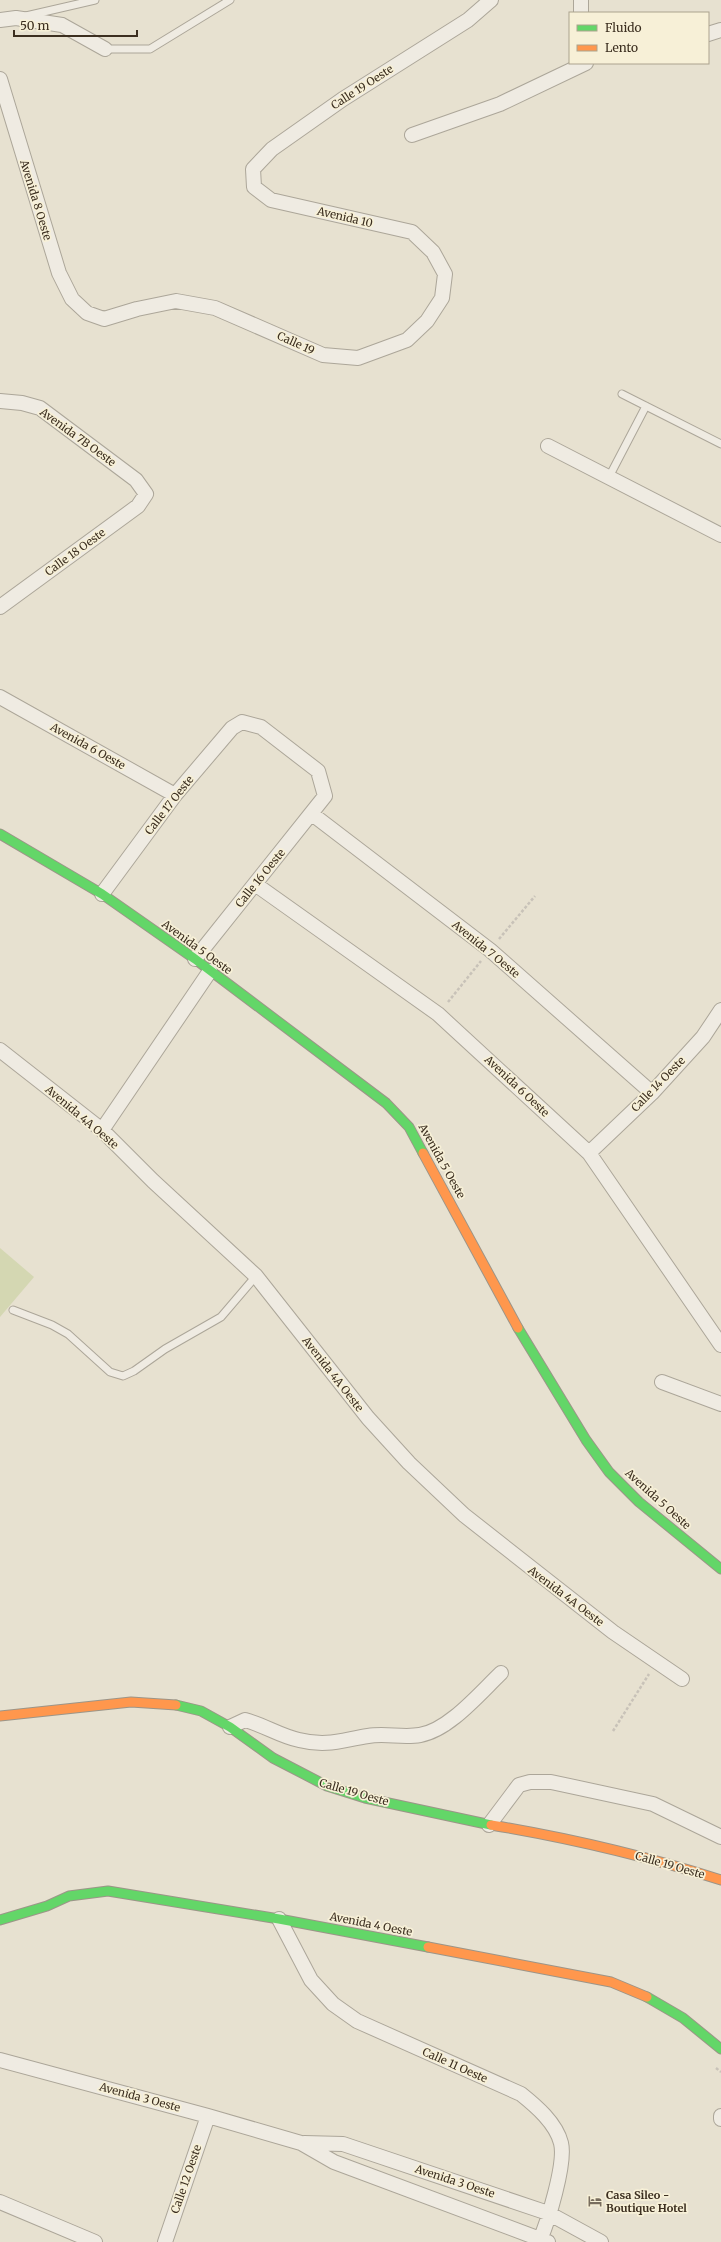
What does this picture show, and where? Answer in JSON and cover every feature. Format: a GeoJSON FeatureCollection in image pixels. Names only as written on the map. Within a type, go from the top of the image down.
{"type":"FeatureCollection","features":[{"type":"Feature","properties":{"kind":"street","name":"Calle 19 Oeste"},"geometry":{"type":"LineString","coordinates":[[254,188],[254,169],[272,149],[343,99],[468,20],[491,0]]}},
{"type":"Feature","properties":{"kind":"street"},"geometry":{"type":"LineString","coordinates":[[581,0],[581,12]]}},
{"type":"Feature","properties":{"kind":"street"},"geometry":{"type":"LineString","coordinates":[[0,20],[16,18],[62,25],[105,49]]}},
{"type":"Feature","properties":{"kind":"street"},"geometry":{"type":"LineString","coordinates":[[709,34],[721,30]]}},
{"type":"Feature","properties":{"kind":"street"},"geometry":{"type":"LineString","coordinates":[[412,135],[500,104],[584,64]]}},
{"type":"Feature","properties":{"kind":"street","name":"Avenida 8 Oeste"},"geometry":{"type":"LineString","coordinates":[[0,79],[59,273],[72,299],[87,313]]}},
{"type":"Feature","properties":{"kind":"street","name":"Avenida 10"},"geometry":{"type":"LineString","coordinates":[[254,188],[271,200],[412,232],[433,252]]}},
{"type":"Feature","properties":{"kind":"street","name":"Calle 19"},"geometry":{"type":"LineString","coordinates":[[87,313],[104,320],[137,309],[176,301],[215,308],[323,355],[358,358],[407,340],[427,321],[442,298],[445,274],[433,252]]}},
{"type":"Feature","properties":{"kind":"street","name":"Avenida 7B Oeste"},"geometry":{"type":"LineString","coordinates":[[0,401],[22,403],[40,408],[136,480],[146,494]]}},
{"type":"Feature","properties":{"kind":"street"},"geometry":{"type":"LineString","coordinates":[[548,446],[721,535]]}},
{"type":"Feature","properties":{"kind":"street","name":"Calle 18 Oeste"},"geometry":{"type":"LineString","coordinates":[[0,607],[138,506],[146,494]]}},
{"type":"Feature","properties":{"kind":"street","name":"Avenida 6 Oeste"},"geometry":{"type":"LineString","coordinates":[[0,697],[174,795]]}},
{"type":"Feature","properties":{"kind":"street","name":"Calle 17 Oeste"},"geometry":{"type":"LineString","coordinates":[[102,894],[174,795],[232,728],[242,722],[261,727],[318,771],[325,796]]}},
{"type":"Feature","properties":{"kind":"street","name":"Calle 16 Oeste"},"geometry":{"type":"LineString","coordinates":[[195,959],[325,796]]}},
{"type":"Feature","properties":{"kind":"street","name":"Avenida 7 Oeste"},"geometry":{"type":"LineString","coordinates":[[312,814],[490,950],[652,1092]]}},
{"type":"Feature","properties":{"kind":"street","name":"Avenida 5 Oeste"},"geometry":{"type":"LineString","coordinates":[[0,834],[102,894],[195,959],[386,1103],[410,1127],[519,1330],[586,1440],[609,1472],[639,1502],[721,1569]]}},
{"type":"Feature","properties":{"kind":"street","name":"Avenida 6 Oeste"},"geometry":{"type":"LineString","coordinates":[[255,884],[438,1014],[589,1153],[721,1345]]}},
{"type":"Feature","properties":{"kind":"street"},"geometry":{"type":"LineString","coordinates":[[102,1130],[210,971]]}},
{"type":"Feature","properties":{"kind":"street","name":"Calle 14 Oeste"},"geometry":{"type":"LineString","coordinates":[[589,1153],[652,1092],[703,1037],[721,1010]]}},
{"type":"Feature","properties":{"kind":"street","name":"Avenida 4A Oeste"},"geometry":{"type":"LineString","coordinates":[[0,1050],[102,1130],[153,1181],[256,1276],[368,1418],[420,1473],[464,1515],[535,1573],[682,1679]]}},
{"type":"Feature","properties":{"kind":"street"},"geometry":{"type":"LineString","coordinates":[[662,1382],[721,1404]]}},
{"type":"Feature","properties":{"kind":"street"},"geometry":{"type":"LineString","coordinates":[[230,1727],[245,1720],[257,1723],[299,1740],[336,1744],[380,1734],[418,1736],[432,1732],[447,1723],[501,1673]]}},
{"type":"Feature","properties":{"kind":"street","name":"Calle 19 Oeste"},"geometry":{"type":"LineString","coordinates":[[0,1716],[131,1702],[186,1706],[201,1711],[230,1727],[273,1758],[327,1786],[365,1798],[489,1825],[536,1833],[664,1862],[721,1880]]}},
{"type":"Feature","properties":{"kind":"street"},"geometry":{"type":"LineString","coordinates":[[489,1825],[519,1785],[530,1782],[551,1782],[653,1804],[721,1837]]}},
{"type":"Feature","properties":{"kind":"street","name":"Avenida 4 Oeste"},"geometry":{"type":"LineString","coordinates":[[0,1920],[47,1906],[69,1896],[108,1891],[279,1919],[611,1982],[657,2001],[695,2026],[721,2049]]}},
{"type":"Feature","properties":{"kind":"street","name":"Calle 11 Oeste"},"geometry":{"type":"LineString","coordinates":[[279,1919],[311,1980],[333,2004],[357,2021],[521,2094],[536,2106],[552,2125],[561,2144],[561,2168],[548,2213],[543,2241]]}},
{"type":"Feature","properties":{"kind":"street","name":"Avenida 3 Oeste"},"geometry":{"type":"LineString","coordinates":[[0,2060],[302,2143],[343,2144],[548,2213],[601,2242]]}},
{"type":"Feature","properties":{"kind":"street","name":"Calle 12 Oeste"},"geometry":{"type":"LineString","coordinates":[[164,2242],[208,2116]]}},
{"type":"Feature","properties":{"kind":"street","name":"Avenida 3 Oeste"},"geometry":{"type":"LineString","coordinates":[[302,2143],[334,2162],[543,2241]]}},
{"type":"Feature","properties":{"kind":"street"},"geometry":{"type":"LineString","coordinates":[[0,2202],[94,2242]]}},
{"type":"Feature","properties":{"kind":"lane"},"geometry":{"type":"LineString","coordinates":[[16,18],[95,0]]}},
{"type":"Feature","properties":{"kind":"lane"},"geometry":{"type":"LineString","coordinates":[[105,49],[150,49],[230,0]]}},
{"type":"Feature","properties":{"kind":"lane"},"geometry":{"type":"LineString","coordinates":[[622,394],[721,444]]}},
{"type":"Feature","properties":{"kind":"lane"},"geometry":{"type":"LineString","coordinates":[[609,477],[646,406]]}},
{"type":"Feature","properties":{"kind":"lane"},"geometry":{"type":"LineString","coordinates":[[13,1310],[52,1325],[68,1334],[110,1372],[123,1376],[134,1372],[165,1349],[221,1317],[256,1276]]}},
{"type":"Feature","properties":{"kind":"path"},"geometry":{"type":"LineString","coordinates":[[613,1731],[657,1662]]}},
{"type":"Feature","properties":{"kind":"path"},"geometry":{"type":"LineString","coordinates":[[715,2067],[721,2072]]}},
{"type":"Feature","properties":{"kind":"green space"},"geometry":{"type":"Polygon","coordinates":[[[0,1248],[34,1277],[0,1317],[0,1248]]]}},
{"type":"Feature","properties":{"kind":"traffic: fast"},"geometry":{"type":"LineString","coordinates":[[0,834],[102,894],[195,959],[386,1103],[409,1127],[423,1153]]}},
{"type":"Feature","properties":{"kind":"traffic: fast"},"geometry":{"type":"LineString","coordinates":[[518,1328],[586,1440],[609,1472],[639,1502],[721,1569]]}},
{"type":"Feature","properties":{"kind":"traffic: fast"},"geometry":{"type":"LineString","coordinates":[[176,1705],[201,1711],[230,1727],[273,1758],[327,1786],[365,1798],[491,1825]]}},
{"type":"Feature","properties":{"kind":"traffic: fast"},"geometry":{"type":"LineString","coordinates":[[0,1920],[47,1906],[69,1896],[108,1891],[279,1919],[428,1947]]}},
{"type":"Feature","properties":{"kind":"traffic: fast"},"geometry":{"type":"LineString","coordinates":[[647,1997],[683,2018],[721,2049]]}},
{"type":"Feature","properties":{"kind":"traffic: slow"},"geometry":{"type":"LineString","coordinates":[[423,1153],[518,1328]]}},
{"type":"Feature","properties":{"kind":"traffic: slow"},"geometry":{"type":"LineString","coordinates":[[0,1716],[131,1702],[176,1705]]}},
{"type":"Feature","properties":{"kind":"traffic: slow"},"geometry":{"type":"LineString","coordinates":[[491,1825],[607,1848],[721,1880]]}},
{"type":"Feature","properties":{"kind":"traffic: slow"},"geometry":{"type":"LineString","coordinates":[[428,1947],[611,1982],[647,1997]]}},
{"type":"Feature","properties":{"kind":"place","name":"Casa Sileo - Boutique Hotel"},"geometry":{"type":"Point","coordinates":[595,2201]}}]}
